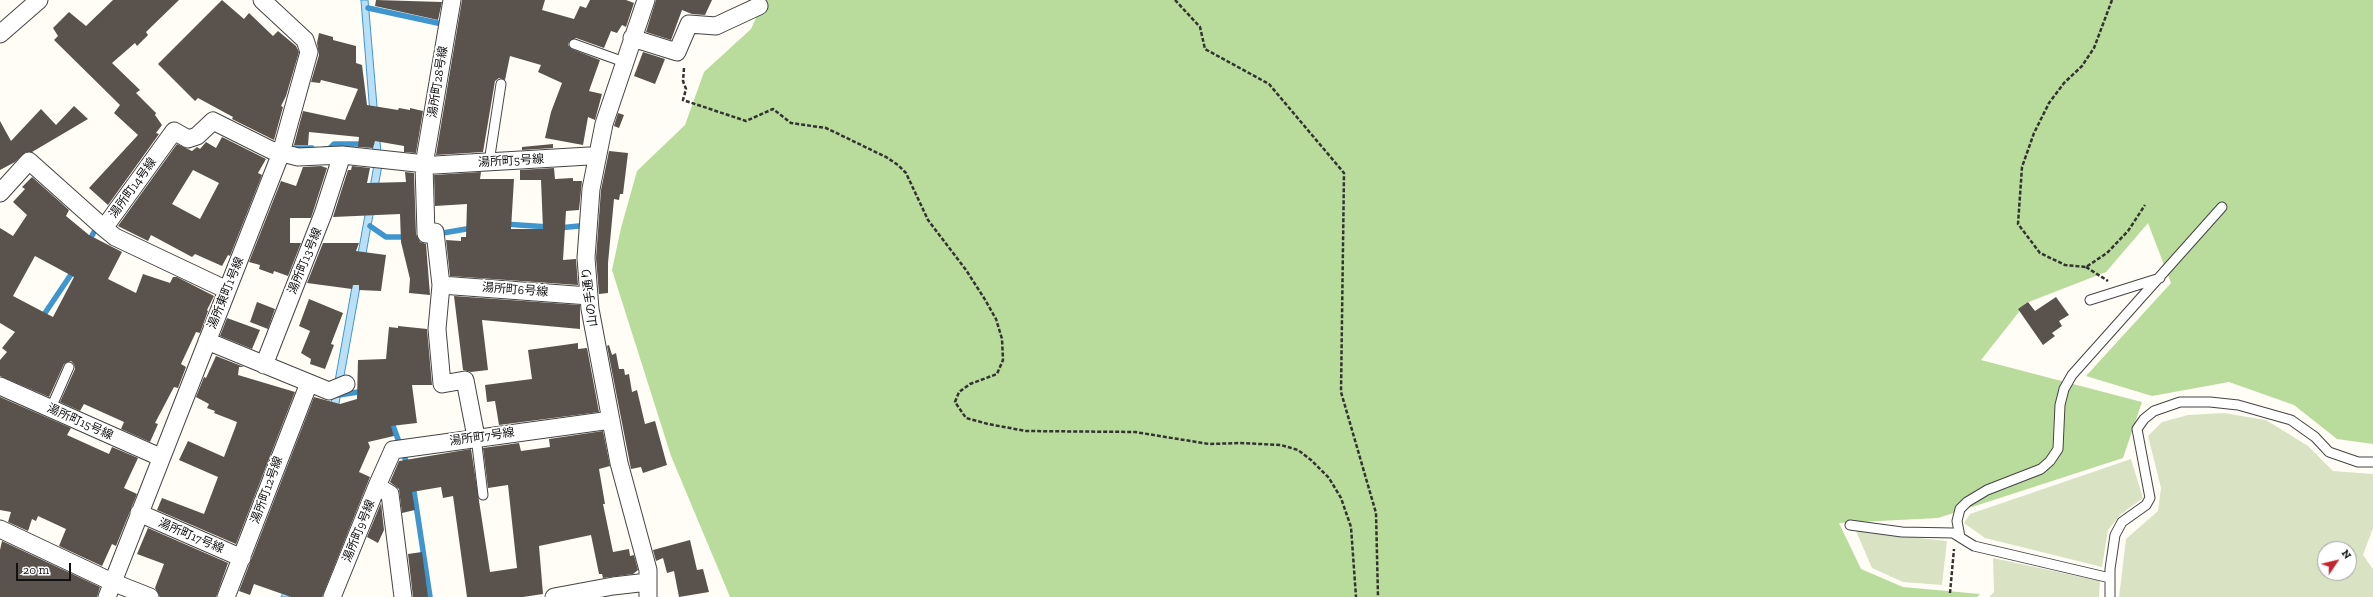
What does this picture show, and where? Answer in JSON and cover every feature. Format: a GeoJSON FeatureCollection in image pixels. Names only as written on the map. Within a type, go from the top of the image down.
{"type":"FeatureCollection","features":[{"type":"Feature","properties":{"kind":"street"},"geometry":{"type":"LineString","coordinates":[[0,34],[39,0]]}},
{"type":"Feature","properties":{"kind":"street","name":"湯所東町1号線"},"geometry":{"type":"LineString","coordinates":[[109,590],[160,457],[281,153],[308,52],[305,40],[262,0]]}},
{"type":"Feature","properties":{"kind":"street","name":"湯所町28号線"},"geometry":{"type":"LineString","coordinates":[[441,285],[435,232],[426,234],[424,165],[452,0]]}},
{"type":"Feature","properties":{"kind":"street","name":"山の手通り"},"geometry":{"type":"LineString","coordinates":[[646,0],[604,124],[591,189],[586,258],[589,296],[619,463],[648,570],[648,590]]}},
{"type":"Feature","properties":{"kind":"street"},"geometry":{"type":"LineString","coordinates":[[632,38],[676,52],[689,24],[720,25],[759,6]]}},
{"type":"Feature","properties":{"kind":"street","name":"湯所町14号線"},"geometry":{"type":"LineString","coordinates":[[0,193],[29,161],[104,228],[174,132],[188,139],[197,136],[213,122],[281,153]]}},
{"type":"Feature","properties":{"kind":"street","name":"湯所町5号線"},"geometry":{"type":"LineString","coordinates":[[281,153],[298,157],[342,155],[424,165],[589,156],[597,158]]}},
{"type":"Feature","properties":{"kind":"street","name":"湯所町13号線"},"geometry":{"type":"LineString","coordinates":[[264,365],[323,214],[342,155]]}},
{"type":"Feature","properties":{"kind":"street"},"geometry":{"type":"LineString","coordinates":[[104,228],[115,237],[227,290]]}},
{"type":"Feature","properties":{"kind":"street"},"geometry":{"type":"LineString","coordinates":[[441,285],[437,328],[442,384],[465,380],[476,437]]}},
{"type":"Feature","properties":{"kind":"street","name":"湯所町6号線"},"geometry":{"type":"LineString","coordinates":[[441,285],[589,296]]}},
{"type":"Feature","properties":{"kind":"street"},"geometry":{"type":"LineString","coordinates":[[207,341],[329,391],[346,384]]}},
{"type":"Feature","properties":{"kind":"street","name":"湯所町12号線"},"geometry":{"type":"LineString","coordinates":[[226,597],[242,558],[274,469],[309,383]]}},
{"type":"Feature","properties":{"kind":"street","name":"湯所町15号線"},"geometry":{"type":"LineString","coordinates":[[0,386],[160,457]]}},
{"type":"Feature","properties":{"kind":"street","name":"湯所町7号線"},"geometry":{"type":"LineString","coordinates":[[377,486],[392,450],[476,437],[611,420]]}},
{"type":"Feature","properties":{"kind":"street","name":"湯所町9号線"},"geometry":{"type":"LineString","coordinates":[[332,597],[377,486],[390,494],[404,597]]}},
{"type":"Feature","properties":{"kind":"street","name":"湯所町17号線"},"geometry":{"type":"LineString","coordinates":[[139,513],[242,558]]}},
{"type":"Feature","properties":{"kind":"street"},"geometry":{"type":"LineString","coordinates":[[0,529],[109,590],[150,597]]}},
{"type":"Feature","properties":{"kind":"street"},"geometry":{"type":"LineString","coordinates":[[554,597],[613,586],[648,590]]}},
{"type":"Feature","properties":{"kind":"lane"},"geometry":{"type":"LineString","coordinates":[[574,44],[624,62]]}},
{"type":"Feature","properties":{"kind":"lane"},"geometry":{"type":"LineString","coordinates":[[489,162],[501,84]]}},
{"type":"Feature","properties":{"kind":"lane"},"geometry":{"type":"LineString","coordinates":[[1958,536],[1957,521],[1960,509],[1967,502],[1987,490],[2041,468],[2050,461],[2058,449],[2060,405],[2064,389],[2072,376],[2222,208]]}},
{"type":"Feature","properties":{"kind":"lane"},"geometry":{"type":"LineString","coordinates":[[2090,300],[2161,278]]}},
{"type":"Feature","properties":{"kind":"lane"},"geometry":{"type":"LineString","coordinates":[[51,408],[69,367]]}},
{"type":"Feature","properties":{"kind":"lane"},"geometry":{"type":"LineString","coordinates":[[2110,597],[2110,578],[2115,535],[2122,522],[2146,505],[2150,498],[2136,429],[2144,419],[2154,411],[2180,402],[2210,402],[2238,405],[2291,420],[2316,437],[2329,452],[2358,462],[2373,462]]}},
{"type":"Feature","properties":{"kind":"lane"},"geometry":{"type":"LineString","coordinates":[[476,437],[483,494]]}},
{"type":"Feature","properties":{"kind":"lane"},"geometry":{"type":"LineString","coordinates":[[1850,525],[1902,532],[1952,533],[1974,546],[2110,578]]}},
{"type":"Feature","properties":{"kind":"path"},"geometry":{"type":"LineString","coordinates":[[1175,0],[1200,27],[1205,49],[1269,84],[1344,173],[1341,392],[1376,513],[1378,597]]}},
{"type":"Feature","properties":{"kind":"path"},"geometry":{"type":"LineString","coordinates":[[2112,0],[2094,48],[2082,66],[2064,83],[2049,103],[2034,132],[2022,167],[2018,224],[2040,253],[2065,265],[2086,267],[2107,253],[2122,236],[2145,205]]}},
{"type":"Feature","properties":{"kind":"path"},"geometry":{"type":"LineString","coordinates":[[676,52],[685,56],[683,81],[686,89],[683,100],[746,121],[773,109],[791,124],[826,128],[886,158],[898,165],[906,173],[928,220],[966,270],[984,298],[996,319],[1002,339],[1003,360],[997,374],[970,384],[959,392],[955,402],[966,418],[1026,431],[1135,432],[1208,444],[1240,442],[1280,445],[1298,450],[1311,460],[1329,478],[1341,498],[1351,527],[1356,597]]}},
{"type":"Feature","properties":{"kind":"path"},"geometry":{"type":"LineString","coordinates":[[1950,592],[1958,536]]}},
{"type":"Feature","properties":{"kind":"green space"},"geometry":{"type":"Polygon","coordinates":[[[764,0],[2373,0],[2373,444],[2337,439],[2294,405],[2229,382],[2152,396],[2086,376],[2171,283],[2148,223],[2106,272],[2026,303],[1981,360],[2142,402],[2123,458],[1938,518],[1839,523],[1861,569],[1903,587],[1980,594],[1977,597],[730,597],[671,456],[612,270],[621,228],[637,171],[685,125],[704,72],[751,29],[764,0]]]}},
{"type":"Feature","properties":{"kind":"green space"},"geometry":{"type":"Polygon","coordinates":[[[2224,413],[2266,420],[2308,446],[2333,471],[2373,474],[2373,528],[2363,555],[2373,569],[2373,597],[2119,597],[2126,539],[2158,511],[2161,488],[2148,436],[2162,422],[2188,415],[2224,413]]]}},
{"type":"Feature","properties":{"kind":"green space"},"geometry":{"type":"Polygon","coordinates":[[[2131,459],[2143,498],[2120,515],[2108,530],[2102,567],[1985,538],[1964,523],[1970,514],[2131,459]]]}},
{"type":"Feature","properties":{"kind":"green space"},"geometry":{"type":"Polygon","coordinates":[[[1856,531],[1947,541],[1942,585],[1903,582],[1872,568],[1856,531]]]}},
{"type":"Feature","properties":{"kind":"green space"},"geometry":{"type":"Polygon","coordinates":[[[1993,558],[2100,581],[2099,597],[1989,597],[1994,592],[1993,558]]]}},
{"type":"Feature","properties":{"kind":"water"},"geometry":{"type":"Polygon","coordinates":[[[361,0],[368,0],[382,165],[338,409],[295,586],[289,597],[281,597],[294,570],[320,464],[374,165],[361,0]]]}},
{"type":"Feature","properties":{"kind":"building"},"geometry":{"type":"Polygon","coordinates":[[[113,0],[179,0],[146,32],[148,35],[137,46],[135,43],[112,63],[140,90],[136,93],[156,113],[155,115],[162,125],[156,133],[159,134],[108,205],[89,188],[138,135],[114,113],[120,105],[54,40],[58,36],[53,28],[69,12],[86,26],[113,0]]]}},
{"type":"Feature","properties":{"kind":"building"},"geometry":{"type":"Polygon","coordinates":[[[222,0],[244,19],[249,13],[273,36],[278,31],[296,46],[299,52],[286,96],[281,106],[283,107],[274,140],[232,119],[233,117],[198,98],[195,101],[158,64],[222,0]]]}},
{"type":"Feature","properties":{"kind":"building"},"geometry":{"type":"Polygon","coordinates":[[[376,0],[442,2],[438,20],[375,6],[376,0]]]}},
{"type":"Feature","properties":{"kind":"building"},"geometry":{"type":"Polygon","coordinates":[[[462,0],[545,0],[542,10],[574,19],[580,6],[586,8],[590,0],[626,0],[634,3],[626,27],[622,25],[617,33],[611,31],[604,48],[576,38],[569,42],[568,45],[572,49],[600,60],[589,91],[602,94],[595,120],[588,117],[583,145],[545,138],[551,112],[562,83],[538,72],[541,65],[510,56],[505,80],[499,78],[495,81],[483,152],[436,155],[462,0]]]}},
{"type":"Feature","properties":{"kind":"building"},"geometry":{"type":"Polygon","coordinates":[[[656,0],[712,0],[705,15],[692,14],[682,10],[671,40],[646,32],[656,0]]]}},
{"type":"Feature","properties":{"kind":"building"},"geometry":{"type":"Polygon","coordinates":[[[319,33],[333,37],[333,40],[356,46],[356,63],[362,65],[367,105],[398,110],[399,108],[410,110],[410,108],[423,111],[416,153],[404,152],[404,146],[375,141],[373,148],[358,147],[359,137],[309,132],[308,145],[294,145],[303,111],[345,120],[358,89],[321,80],[320,83],[311,82],[319,55],[317,43],[319,33]]]}},
{"type":"Feature","properties":{"kind":"building"},"geometry":{"type":"Polygon","coordinates":[[[643,52],[665,59],[655,84],[634,76],[643,52]]]}},
{"type":"Feature","properties":{"kind":"building"},"geometry":{"type":"Polygon","coordinates":[[[74,106],[88,119],[32,152],[26,152],[15,162],[0,170],[0,121],[11,141],[41,109],[56,125],[74,106]]]}},
{"type":"Feature","properties":{"kind":"building"},"geometry":{"type":"Polygon","coordinates":[[[618,113],[624,115],[619,128],[614,126],[618,113]]]}},
{"type":"Feature","properties":{"kind":"building"},"geometry":{"type":"Polygon","coordinates":[[[222,137],[266,159],[258,173],[262,175],[230,256],[228,255],[222,266],[195,254],[192,257],[151,235],[148,241],[118,226],[177,144],[192,151],[197,147],[200,149],[206,142],[216,148],[222,137]],[[193,170],[172,204],[200,219],[219,183],[193,170]]]}},
{"type":"Feature","properties":{"kind":"building"},"geometry":{"type":"Polygon","coordinates":[[[553,144],[553,148],[522,150],[522,147],[553,144]]]}},
{"type":"Feature","properties":{"kind":"building"},"geometry":{"type":"Polygon","coordinates":[[[609,151],[628,153],[623,194],[620,194],[619,200],[614,199],[608,263],[608,293],[599,294],[596,258],[601,190],[609,151]]]}},
{"type":"Feature","properties":{"kind":"building"},"geometry":{"type":"Polygon","coordinates":[[[321,166],[327,168],[311,218],[290,218],[290,243],[301,243],[288,276],[274,271],[273,274],[259,269],[260,265],[249,262],[281,181],[296,186],[303,167],[321,166]]]}},
{"type":"Feature","properties":{"kind":"building"},"geometry":{"type":"Polygon","coordinates":[[[352,166],[370,168],[367,183],[406,182],[405,172],[414,173],[416,234],[420,242],[426,244],[430,295],[409,293],[410,279],[401,242],[400,214],[333,217],[348,170],[351,170],[352,166]]]}},
{"type":"Feature","properties":{"kind":"building"},"geometry":{"type":"Polygon","coordinates":[[[554,168],[555,179],[573,178],[573,181],[582,181],[579,210],[566,211],[563,260],[576,259],[578,285],[450,276],[446,240],[461,241],[461,237],[466,237],[467,204],[435,206],[434,175],[481,172],[480,179],[514,179],[511,229],[543,229],[541,180],[520,180],[520,170],[554,168]]]}},
{"type":"Feature","properties":{"kind":"building"},"geometry":{"type":"Polygon","coordinates":[[[32,177],[69,210],[66,216],[89,235],[122,252],[108,279],[136,293],[143,274],[170,283],[173,277],[177,277],[214,296],[207,310],[208,311],[200,333],[196,332],[181,364],[186,367],[178,388],[174,387],[155,423],[158,424],[150,442],[121,429],[124,422],[84,404],[80,411],[60,402],[75,369],[74,364],[71,361],[64,364],[49,397],[0,376],[0,360],[7,352],[2,348],[15,332],[0,323],[0,228],[13,236],[27,215],[13,202],[25,189],[22,187],[32,177]],[[35,256],[13,296],[53,317],[74,277],[35,256]]]}},
{"type":"Feature","properties":{"kind":"building"},"geometry":{"type":"Polygon","coordinates":[[[323,243],[359,243],[356,251],[386,255],[381,291],[359,290],[359,285],[353,285],[352,289],[307,283],[323,243]]]}},
{"type":"Feature","properties":{"kind":"building"},"geometry":{"type":"Polygon","coordinates":[[[454,296],[580,305],[580,329],[482,320],[488,370],[471,372],[463,370],[454,296]]]}},
{"type":"Feature","properties":{"kind":"building"},"geometry":{"type":"Polygon","coordinates":[[[2056,297],[2069,315],[2059,321],[2062,326],[2052,333],[2055,336],[2043,345],[2018,309],[2028,302],[2035,311],[2056,297]]]}},
{"type":"Feature","properties":{"kind":"building"},"geometry":{"type":"Polygon","coordinates":[[[309,299],[343,313],[331,344],[334,345],[325,369],[310,364],[311,359],[301,353],[310,331],[299,326],[309,299]]]}},
{"type":"Feature","properties":{"kind":"building"},"geometry":{"type":"Polygon","coordinates":[[[257,302],[275,309],[268,329],[250,322],[257,302]]]}},
{"type":"Feature","properties":{"kind":"building"},"geometry":{"type":"Polygon","coordinates":[[[227,318],[260,330],[252,349],[220,336],[227,318]]]}},
{"type":"Feature","properties":{"kind":"building"},"geometry":{"type":"Polygon","coordinates":[[[398,326],[427,329],[432,385],[412,385],[417,423],[391,426],[394,436],[368,442],[370,447],[359,472],[370,477],[322,597],[291,597],[254,584],[250,595],[239,591],[314,397],[340,404],[357,399],[358,360],[386,359],[389,327],[398,328],[398,326]]]}},
{"type":"Feature","properties":{"kind":"building"},"geometry":{"type":"Polygon","coordinates":[[[578,343],[578,349],[587,348],[599,412],[499,425],[495,401],[487,402],[485,385],[532,379],[528,350],[578,343]]]}},
{"type":"Feature","properties":{"kind":"building"},"geometry":{"type":"Polygon","coordinates":[[[609,345],[612,355],[616,353],[619,369],[624,369],[625,375],[629,374],[632,392],[637,390],[645,424],[655,421],[667,465],[643,473],[641,467],[631,469],[607,346],[609,345]]]}},
{"type":"Feature","properties":{"kind":"building"},"geometry":{"type":"Polygon","coordinates":[[[216,356],[244,367],[239,367],[238,375],[295,392],[236,544],[157,510],[162,498],[204,514],[218,477],[179,460],[188,441],[224,457],[235,428],[237,422],[214,413],[215,411],[207,408],[209,404],[196,397],[204,377],[206,378],[216,356]]]}},
{"type":"Feature","properties":{"kind":"building"},"geometry":{"type":"Polygon","coordinates":[[[0,397],[71,428],[67,435],[109,454],[112,447],[138,458],[124,488],[137,494],[116,546],[112,544],[102,566],[59,546],[66,529],[38,516],[36,521],[32,519],[28,531],[8,522],[11,512],[0,510],[0,397]]]}},
{"type":"Feature","properties":{"kind":"building"},"geometry":{"type":"Polygon","coordinates":[[[603,431],[610,466],[599,469],[605,504],[603,504],[613,552],[629,549],[630,556],[634,555],[638,570],[633,574],[603,578],[602,574],[599,574],[591,535],[539,546],[543,594],[523,597],[467,597],[453,496],[443,498],[441,487],[412,492],[415,510],[402,513],[399,489],[390,482],[399,461],[471,449],[490,572],[517,568],[508,485],[488,488],[483,448],[519,443],[521,451],[550,447],[549,439],[603,431]]]}},
{"type":"Feature","properties":{"kind":"building"},"geometry":{"type":"Polygon","coordinates":[[[381,503],[384,530],[378,543],[367,537],[381,503]]]}},
{"type":"Feature","properties":{"kind":"building"},"geometry":{"type":"Polygon","coordinates":[[[148,528],[228,563],[216,597],[160,597],[155,588],[164,564],[137,554],[148,528]]]}},
{"type":"Feature","properties":{"kind":"building"},"geometry":{"type":"Polygon","coordinates":[[[690,540],[697,570],[703,569],[709,592],[679,597],[674,571],[667,573],[663,558],[656,561],[653,550],[690,540]]]}},
{"type":"Feature","properties":{"kind":"building"},"geometry":{"type":"Polygon","coordinates":[[[2,541],[100,587],[97,597],[0,597],[0,550],[2,541]]]}},
{"type":"Feature","properties":{"kind":"building"},"geometry":{"type":"Polygon","coordinates":[[[422,552],[428,597],[413,597],[408,554],[422,552]]]}},
{"type":"Feature","properties":{"kind":"waterway"},"geometry":{"type":"LineString","coordinates":[[368,8],[442,24]]}},
{"type":"Feature","properties":{"kind":"waterway"},"geometry":{"type":"LineString","coordinates":[[325,149],[329,149],[334,144],[365,144]]}},
{"type":"Feature","properties":{"kind":"waterway"},"geometry":{"type":"LineString","coordinates":[[289,148],[312,148]]}},
{"type":"Feature","properties":{"kind":"waterway"},"geometry":{"type":"LineString","coordinates":[[504,224],[549,227]]}},
{"type":"Feature","properties":{"kind":"waterway"},"geometry":{"type":"LineString","coordinates":[[370,226],[386,237],[407,237]]}},
{"type":"Feature","properties":{"kind":"waterway"},"geometry":{"type":"LineString","coordinates":[[558,228],[579,226]]}},
{"type":"Feature","properties":{"kind":"waterway"},"geometry":{"type":"LineString","coordinates":[[437,234],[472,228]]}},
{"type":"Feature","properties":{"kind":"waterway"},"geometry":{"type":"LineString","coordinates":[[88,243],[94,232]]}},
{"type":"Feature","properties":{"kind":"waterway"},"geometry":{"type":"LineString","coordinates":[[41,319],[74,270]]}},
{"type":"Feature","properties":{"kind":"waterway"},"geometry":{"type":"LineString","coordinates":[[339,395],[365,391]]}},
{"type":"Feature","properties":{"kind":"waterway"},"geometry":{"type":"LineString","coordinates":[[391,420],[408,467]]}},
{"type":"Feature","properties":{"kind":"waterway"},"geometry":{"type":"LineString","coordinates":[[413,485],[430,597]]}}]}
